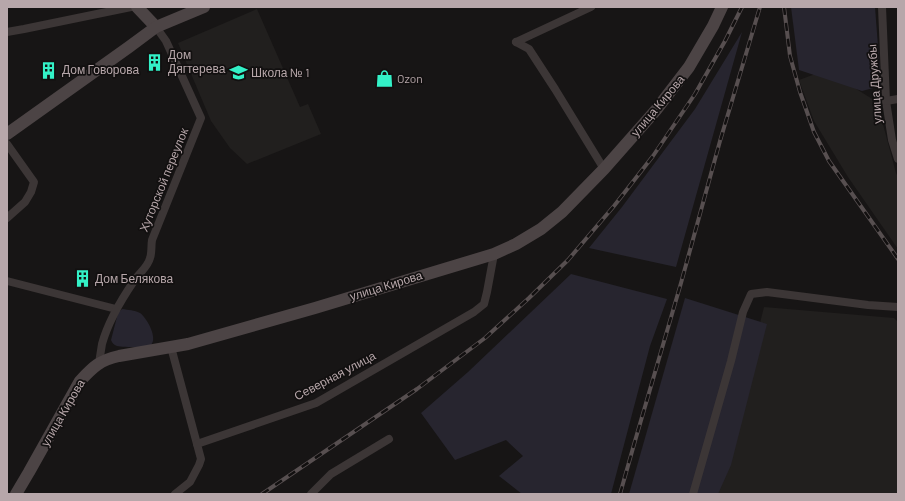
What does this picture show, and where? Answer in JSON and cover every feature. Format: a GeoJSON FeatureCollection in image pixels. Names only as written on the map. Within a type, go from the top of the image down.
{"type":"FeatureCollection","features":[{"type":"Feature","properties":{"kind":"main road"},"geometry":{"type":"LineString","coordinates":[[137,7],[156,27]]}},
{"type":"Feature","properties":{"kind":"main road"},"geometry":{"type":"LineString","coordinates":[[7,134],[156,27],[204,7]]}},
{"type":"Feature","properties":{"kind":"main road","name":"улица Кирова"},"geometry":{"type":"LineString","coordinates":[[16,494],[80,381],[99,363],[119,356],[188,344],[315,308],[494,254],[516,244],[541,229],[562,212],[604,169],[656,110],[689,67],[713,26],[722,7]]}},
{"type":"Feature","properties":{"kind":"street"},"geometry":{"type":"LineString","coordinates":[[7,32],[131,7]]}},
{"type":"Feature","properties":{"kind":"street"},"geometry":{"type":"LineString","coordinates":[[591,7],[516,42],[529,49],[604,169]]}},
{"type":"Feature","properties":{"kind":"street","name":"улица Дружбы"},"geometry":{"type":"LineString","coordinates":[[882,7],[886,101],[892,140],[898,158]]}},
{"type":"Feature","properties":{"kind":"street","name":"Хуторской переулок"},"geometry":{"type":"LineString","coordinates":[[99,363],[102,344],[116,310],[134,280],[150,260],[152,240],[201,118],[166,41],[156,27]]}},
{"type":"Feature","properties":{"kind":"street"},"geometry":{"type":"LineString","coordinates":[[886,101],[898,99]]}},
{"type":"Feature","properties":{"kind":"street"},"geometry":{"type":"LineString","coordinates":[[7,144],[34,182],[31,192],[25,202],[7,218]]}},
{"type":"Feature","properties":{"kind":"street","name":"Северная улица"},"geometry":{"type":"LineString","coordinates":[[197,444],[316,403],[474,312],[484,304],[494,254]]}},
{"type":"Feature","properties":{"kind":"street"},"geometry":{"type":"LineString","coordinates":[[7,281],[116,310]]}},
{"type":"Feature","properties":{"kind":"street"},"geometry":{"type":"LineString","coordinates":[[692,494],[731,361],[743,312],[751,294],[767,292],[868,305],[898,307]]}},
{"type":"Feature","properties":{"kind":"street"},"geometry":{"type":"LineString","coordinates":[[171,347],[201,459],[190,482],[175,494]]}},
{"type":"Feature","properties":{"kind":"street"},"geometry":{"type":"LineString","coordinates":[[312,494],[331,474],[389,439]]}},
{"type":"Feature","properties":{"kind":"shaded area"},"geometry":{"type":"Polygon","coordinates":[[[791,7],[875,7],[881,86],[862,91],[799,70],[791,7]]]}},
{"type":"Feature","properties":{"kind":"shaded area","name":"Школа № 1"},"geometry":{"type":"Polygon","coordinates":[[[257,9],[300,107],[308,104],[321,134],[247,164],[230,148],[211,121],[178,43],[257,9]]]}},
{"type":"Feature","properties":{"kind":"shaded area"},"geometry":{"type":"Polygon","coordinates":[[[742,32],[676,267],[589,248],[622,207],[695,109],[742,32]]]}},
{"type":"Feature","properties":{"kind":"shaded area"},"geometry":{"type":"Polygon","coordinates":[[[826,70],[877,102],[898,177],[898,249],[848,177],[814,121],[799,80],[826,70]]]}},
{"type":"Feature","properties":{"kind":"shaded area"},"geometry":{"type":"Polygon","coordinates":[[[571,274],[667,299],[650,346],[611,494],[522,494],[499,476],[523,456],[506,440],[455,460],[421,413],[468,372],[571,274]]]}},
{"type":"Feature","properties":{"kind":"shaded area"},"geometry":{"type":"Polygon","coordinates":[[[685,298],[767,324],[731,465],[718,494],[629,494],[685,298]]]}},
{"type":"Feature","properties":{"kind":"shaded area"},"geometry":{"type":"Polygon","coordinates":[[[764,307],[894,318],[898,322],[898,494],[717,494],[764,307]]]}},
{"type":"Feature","properties":{"kind":"shaded area"},"geometry":{"type":"Polygon","coordinates":[[[122,309],[136,311],[143,316],[151,328],[153,342],[151,345],[145,347],[129,347],[117,346],[113,343],[111,340],[118,313],[122,309]]]}},
{"type":"Feature","properties":{"kind":"railway"},"geometry":{"type":"LineString","coordinates":[[262,494],[417,389],[485,338],[568,260],[614,206],[653,156],[695,94],[725,41],[742,7]]}},
{"type":"Feature","properties":{"kind":"railway"},"geometry":{"type":"LineString","coordinates":[[620,494],[720,141],[760,7]]}},
{"type":"Feature","properties":{"kind":"railway"},"geometry":{"type":"LineString","coordinates":[[784,7],[790,56],[800,92],[814,132],[829,161],[898,259]]}},
{"type":"Feature","properties":{"kind":"place","name":"Дом Дягтерева"},"geometry":{"type":"Point","coordinates":[155,62]}},
{"type":"Feature","properties":{"kind":"place","name":"Дом Говорова"},"geometry":{"type":"Point","coordinates":[49,70]}},
{"type":"Feature","properties":{"kind":"place","name":"Школа № 1"},"geometry":{"type":"Point","coordinates":[238,73]}},
{"type":"Feature","properties":{"kind":"place","name":"Ozon"},"geometry":{"type":"Point","coordinates":[384,79]}},
{"type":"Feature","properties":{"kind":"place","name":"Дом Белякова"},"geometry":{"type":"Point","coordinates":[82,279]}}]}
